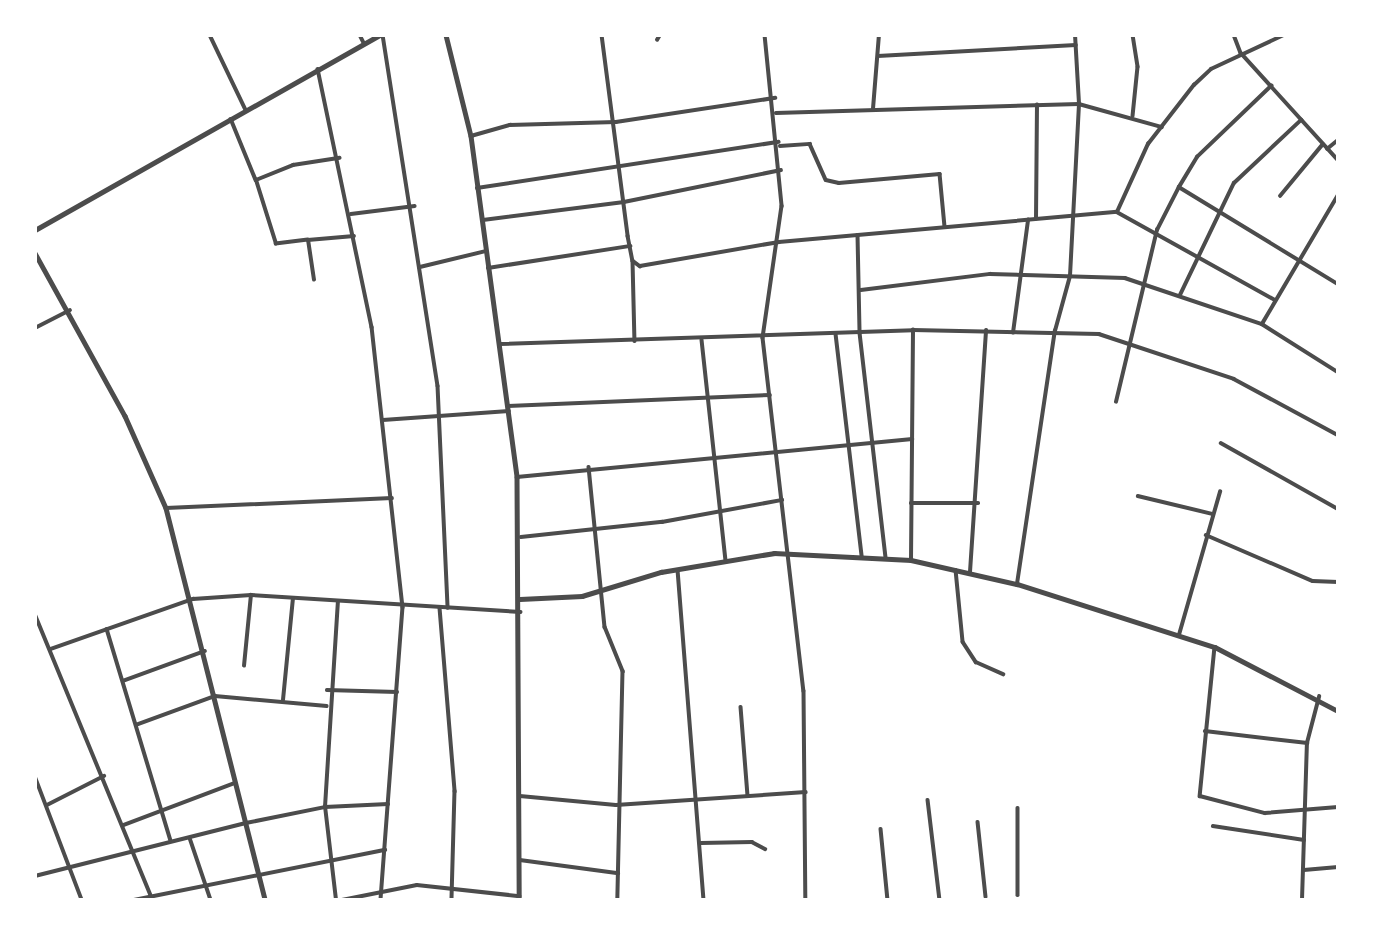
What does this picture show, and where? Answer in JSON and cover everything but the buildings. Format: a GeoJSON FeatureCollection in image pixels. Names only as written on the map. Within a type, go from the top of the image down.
{"type":"FeatureCollection","features":[{"type":"Feature","properties":{"kind":"street"},"geometry":{"type":"LineString","coordinates":[[210,35],[246,110]]}},
{"type":"Feature","properties":{"kind":"street"},"geometry":{"type":"LineString","coordinates":[[360,35],[364,43]]}},
{"type":"Feature","properties":{"kind":"street"},"geometry":{"type":"LineString","coordinates":[[35,230],[381,35],[415,206],[420,267],[440,415],[449,608]]}},
{"type":"Feature","properties":{"kind":"street"},"geometry":{"type":"LineString","coordinates":[[342,900],[382,891],[452,889],[519,898],[521,537],[517,477],[471,136],[446,35]]}},
{"type":"Feature","properties":{"kind":"street"},"geometry":{"type":"LineString","coordinates":[[602,35],[633,261],[635,341]]}},
{"type":"Feature","properties":{"kind":"street"},"geometry":{"type":"LineString","coordinates":[[765,35],[775,98],[781,170],[779,242],[763,338],[780,450],[785,552],[804,691],[806,900]]}},
{"type":"Feature","properties":{"kind":"street"},"geometry":{"type":"LineString","coordinates":[[873,109],[880,35]]}},
{"type":"Feature","properties":{"kind":"street"},"geometry":{"type":"LineString","coordinates":[[1017,584],[1055,331],[1070,276],[1079,104],[1075,35]]}},
{"type":"Feature","properties":{"kind":"street"},"geometry":{"type":"LineString","coordinates":[[1133,35],[1138,66],[1133,116]]}},
{"type":"Feature","properties":{"kind":"street"},"geometry":{"type":"LineString","coordinates":[[1234,35],[1241,53],[1338,160]]}},
{"type":"Feature","properties":{"kind":"street"},"geometry":{"type":"LineString","coordinates":[[1116,212],[1135,167],[1162,127],[1211,69],[1284,35]]}},
{"type":"Feature","properties":{"kind":"street"},"geometry":{"type":"LineString","coordinates":[[878,56],[1076,45]]}},
{"type":"Feature","properties":{"kind":"street"},"geometry":{"type":"LineString","coordinates":[[318,69],[354,236],[383,420],[403,607],[381,900]]}},
{"type":"Feature","properties":{"kind":"street"},"geometry":{"type":"LineString","coordinates":[[1116,402],[1149,285],[1157,230],[1197,157],[1271,86]]}},
{"type":"Feature","properties":{"kind":"street"},"geometry":{"type":"LineString","coordinates":[[471,136],[510,125],[616,122],[775,98]]}},
{"type":"Feature","properties":{"kind":"street"},"geometry":{"type":"LineString","coordinates":[[776,113],[1079,104],[1133,116],[1162,127]]}},
{"type":"Feature","properties":{"kind":"street"},"geometry":{"type":"LineString","coordinates":[[1036,219],[1037,105]]}},
{"type":"Feature","properties":{"kind":"street"},"geometry":{"type":"LineString","coordinates":[[231,118],[256,180],[276,244],[354,236]]}},
{"type":"Feature","properties":{"kind":"street"},"geometry":{"type":"LineString","coordinates":[[1180,295],[1218,210],[1234,183],[1301,120]]}},
{"type":"Feature","properties":{"kind":"street"},"geometry":{"type":"LineString","coordinates":[[1327,149],[1338,141]]}},
{"type":"Feature","properties":{"kind":"street"},"geometry":{"type":"LineString","coordinates":[[478,188],[779,144],[810,144],[826,180],[839,183],[940,174],[945,227]]}},
{"type":"Feature","properties":{"kind":"street"},"geometry":{"type":"LineString","coordinates":[[1280,196],[1323,144]]}},
{"type":"Feature","properties":{"kind":"street"},"geometry":{"type":"LineString","coordinates":[[256,180],[293,165],[339,158]]}},
{"type":"Feature","properties":{"kind":"street"},"geometry":{"type":"LineString","coordinates":[[483,220],[624,202],[781,170]]}},
{"type":"Feature","properties":{"kind":"street"},"geometry":{"type":"LineString","coordinates":[[1179,187],[1298,256],[1338,284]]}},
{"type":"Feature","properties":{"kind":"street"},"geometry":{"type":"LineString","coordinates":[[1262,324],[1298,256],[1338,195]]}},
{"type":"Feature","properties":{"kind":"street"},"geometry":{"type":"LineString","coordinates":[[350,214],[415,206]]}},
{"type":"Feature","properties":{"kind":"street"},"geometry":{"type":"LineString","coordinates":[[633,261],[640,266],[703,258],[779,242],[1116,212],[1157,230],[1275,300]]}},
{"type":"Feature","properties":{"kind":"street"},"geometry":{"type":"LineString","coordinates":[[1013,333],[1028,220]]}},
{"type":"Feature","properties":{"kind":"street"},"geometry":{"type":"LineString","coordinates":[[858,235],[860,333],[886,558]]}},
{"type":"Feature","properties":{"kind":"street"},"geometry":{"type":"LineString","coordinates":[[308,240],[314,280]]}},
{"type":"Feature","properties":{"kind":"street"},"geometry":{"type":"LineString","coordinates":[[488,268],[630,246]]}},
{"type":"Feature","properties":{"kind":"street"},"geometry":{"type":"LineString","coordinates":[[420,267],[486,251]]}},
{"type":"Feature","properties":{"kind":"street"},"geometry":{"type":"LineString","coordinates":[[35,253],[70,310],[166,508],[193,599],[265,900]]}},
{"type":"Feature","properties":{"kind":"street"},"geometry":{"type":"LineString","coordinates":[[861,290],[960,276],[1070,276],[1149,285],[1262,324],[1338,372]]}},
{"type":"Feature","properties":{"kind":"street"},"geometry":{"type":"LineString","coordinates":[[35,328],[70,310]]}},
{"type":"Feature","properties":{"kind":"street"},"geometry":{"type":"LineString","coordinates":[[500,344],[763,338],[913,330],[1013,333],[1055,331],[1134,345],[1277,398],[1338,435]]}},
{"type":"Feature","properties":{"kind":"street"},"geometry":{"type":"LineString","coordinates":[[911,560],[913,330]]}},
{"type":"Feature","properties":{"kind":"street"},"geometry":{"type":"LineString","coordinates":[[970,572],[978,503],[986,331]]}},
{"type":"Feature","properties":{"kind":"street"},"geometry":{"type":"LineString","coordinates":[[836,334],[862,557]]}},
{"type":"Feature","properties":{"kind":"street"},"geometry":{"type":"LineString","coordinates":[[702,340],[718,511],[726,561]]}},
{"type":"Feature","properties":{"kind":"street"},"geometry":{"type":"LineString","coordinates":[[383,420],[508,409],[770,395]]}},
{"type":"Feature","properties":{"kind":"street"},"geometry":{"type":"LineString","coordinates":[[517,477],[713,454],[851,446],[912,439]]}},
{"type":"Feature","properties":{"kind":"street"},"geometry":{"type":"LineString","coordinates":[[1221,443],[1338,509]]}},
{"type":"Feature","properties":{"kind":"street"},"geometry":{"type":"LineString","coordinates":[[589,467],[604,628],[623,671],[618,900]]}},
{"type":"Feature","properties":{"kind":"street"},"geometry":{"type":"LineString","coordinates":[[1179,635],[1220,492]]}},
{"type":"Feature","properties":{"kind":"street"},"geometry":{"type":"LineString","coordinates":[[1138,496],[1213,514]]}},
{"type":"Feature","properties":{"kind":"street"},"geometry":{"type":"LineString","coordinates":[[166,508],[392,498]]}},
{"type":"Feature","properties":{"kind":"street"},"geometry":{"type":"LineString","coordinates":[[521,537],[783,500]]}},
{"type":"Feature","properties":{"kind":"street"},"geometry":{"type":"LineString","coordinates":[[911,503],[978,503]]}},
{"type":"Feature","properties":{"kind":"street"},"geometry":{"type":"LineString","coordinates":[[1206,535],[1313,581],[1338,582]]}},
{"type":"Feature","properties":{"kind":"street"},"geometry":{"type":"LineString","coordinates":[[520,599],[599,592],[678,570],[785,552],[911,560],[1017,584],[1215,647],[1319,697],[1338,711]]}},
{"type":"Feature","properties":{"kind":"street"},"geometry":{"type":"LineString","coordinates":[[678,570],[704,900]]}},
{"type":"Feature","properties":{"kind":"street"},"geometry":{"type":"LineString","coordinates":[[956,570],[963,642],[976,662],[1003,674]]}},
{"type":"Feature","properties":{"kind":"street"},"geometry":{"type":"LineString","coordinates":[[51,649],[193,599],[251,595],[403,607],[520,612]]}},
{"type":"Feature","properties":{"kind":"street"},"geometry":{"type":"LineString","coordinates":[[244,666],[251,595]]}},
{"type":"Feature","properties":{"kind":"street"},"geometry":{"type":"LineString","coordinates":[[283,700],[293,598]]}},
{"type":"Feature","properties":{"kind":"street"},"geometry":{"type":"LineString","coordinates":[[336,900],[325,807],[327,690],[338,602]]}},
{"type":"Feature","properties":{"kind":"street"},"geometry":{"type":"LineString","coordinates":[[440,608],[455,791],[452,900]]}},
{"type":"Feature","properties":{"kind":"street"},"geometry":{"type":"LineString","coordinates":[[35,614],[152,898]]}},
{"type":"Feature","properties":{"kind":"street"},"geometry":{"type":"LineString","coordinates":[[107,629],[172,842]]}},
{"type":"Feature","properties":{"kind":"street"},"geometry":{"type":"LineString","coordinates":[[1215,647],[1200,796],[1265,813],[1305,813],[1338,807]]}},
{"type":"Feature","properties":{"kind":"street"},"geometry":{"type":"LineString","coordinates":[[123,681],[205,651]]}},
{"type":"Feature","properties":{"kind":"street"},"geometry":{"type":"LineString","coordinates":[[327,690],[397,692]]}},
{"type":"Feature","properties":{"kind":"street"},"geometry":{"type":"LineString","coordinates":[[136,725],[215,696],[327,706]]}},
{"type":"Feature","properties":{"kind":"street"},"geometry":{"type":"LineString","coordinates":[[1302,900],[1307,743],[1319,697]]}},
{"type":"Feature","properties":{"kind":"street"},"geometry":{"type":"LineString","coordinates":[[741,707],[748,796]]}},
{"type":"Feature","properties":{"kind":"street"},"geometry":{"type":"LineString","coordinates":[[1205,730],[1307,743]]}},
{"type":"Feature","properties":{"kind":"street"},"geometry":{"type":"LineString","coordinates":[[35,776],[82,900]]}},
{"type":"Feature","properties":{"kind":"street"},"geometry":{"type":"LineString","coordinates":[[47,805],[104,776]]}},
{"type":"Feature","properties":{"kind":"street"},"geometry":{"type":"LineString","coordinates":[[124,825],[237,782]]}},
{"type":"Feature","properties":{"kind":"street"},"geometry":{"type":"LineString","coordinates":[[520,796],[620,805],[806,792]]}},
{"type":"Feature","properties":{"kind":"street"},"geometry":{"type":"LineString","coordinates":[[928,800],[940,900]]}},
{"type":"Feature","properties":{"kind":"street"},"geometry":{"type":"LineString","coordinates":[[35,876],[246,823],[325,807],[388,804]]}},
{"type":"Feature","properties":{"kind":"street"},"geometry":{"type":"LineString","coordinates":[[1018,808],[1018,895]]}},
{"type":"Feature","properties":{"kind":"street"},"geometry":{"type":"LineString","coordinates":[[978,822],[986,897]]}},
{"type":"Feature","properties":{"kind":"street"},"geometry":{"type":"LineString","coordinates":[[1213,826],[1304,840]]}},
{"type":"Feature","properties":{"kind":"street"},"geometry":{"type":"LineString","coordinates":[[881,829],[888,900]]}},
{"type":"Feature","properties":{"kind":"street"},"geometry":{"type":"LineString","coordinates":[[190,838],[211,900]]}},
{"type":"Feature","properties":{"kind":"street"},"geometry":{"type":"LineString","coordinates":[[701,843],[752,842],[765,849]]}},
{"type":"Feature","properties":{"kind":"street"},"geometry":{"type":"LineString","coordinates":[[134,900],[332,855],[385,850]]}},
{"type":"Feature","properties":{"kind":"street"},"geometry":{"type":"LineString","coordinates":[[520,860],[618,873]]}},
{"type":"Feature","properties":{"kind":"street"},"geometry":{"type":"LineString","coordinates":[[1304,870],[1338,867]]}},
{"type":"Feature","properties":{"kind":"street"},"geometry":{"type":"LineString","coordinates":[[948,900],[1008,898],[1018,895],[1082,900]]}}]}
